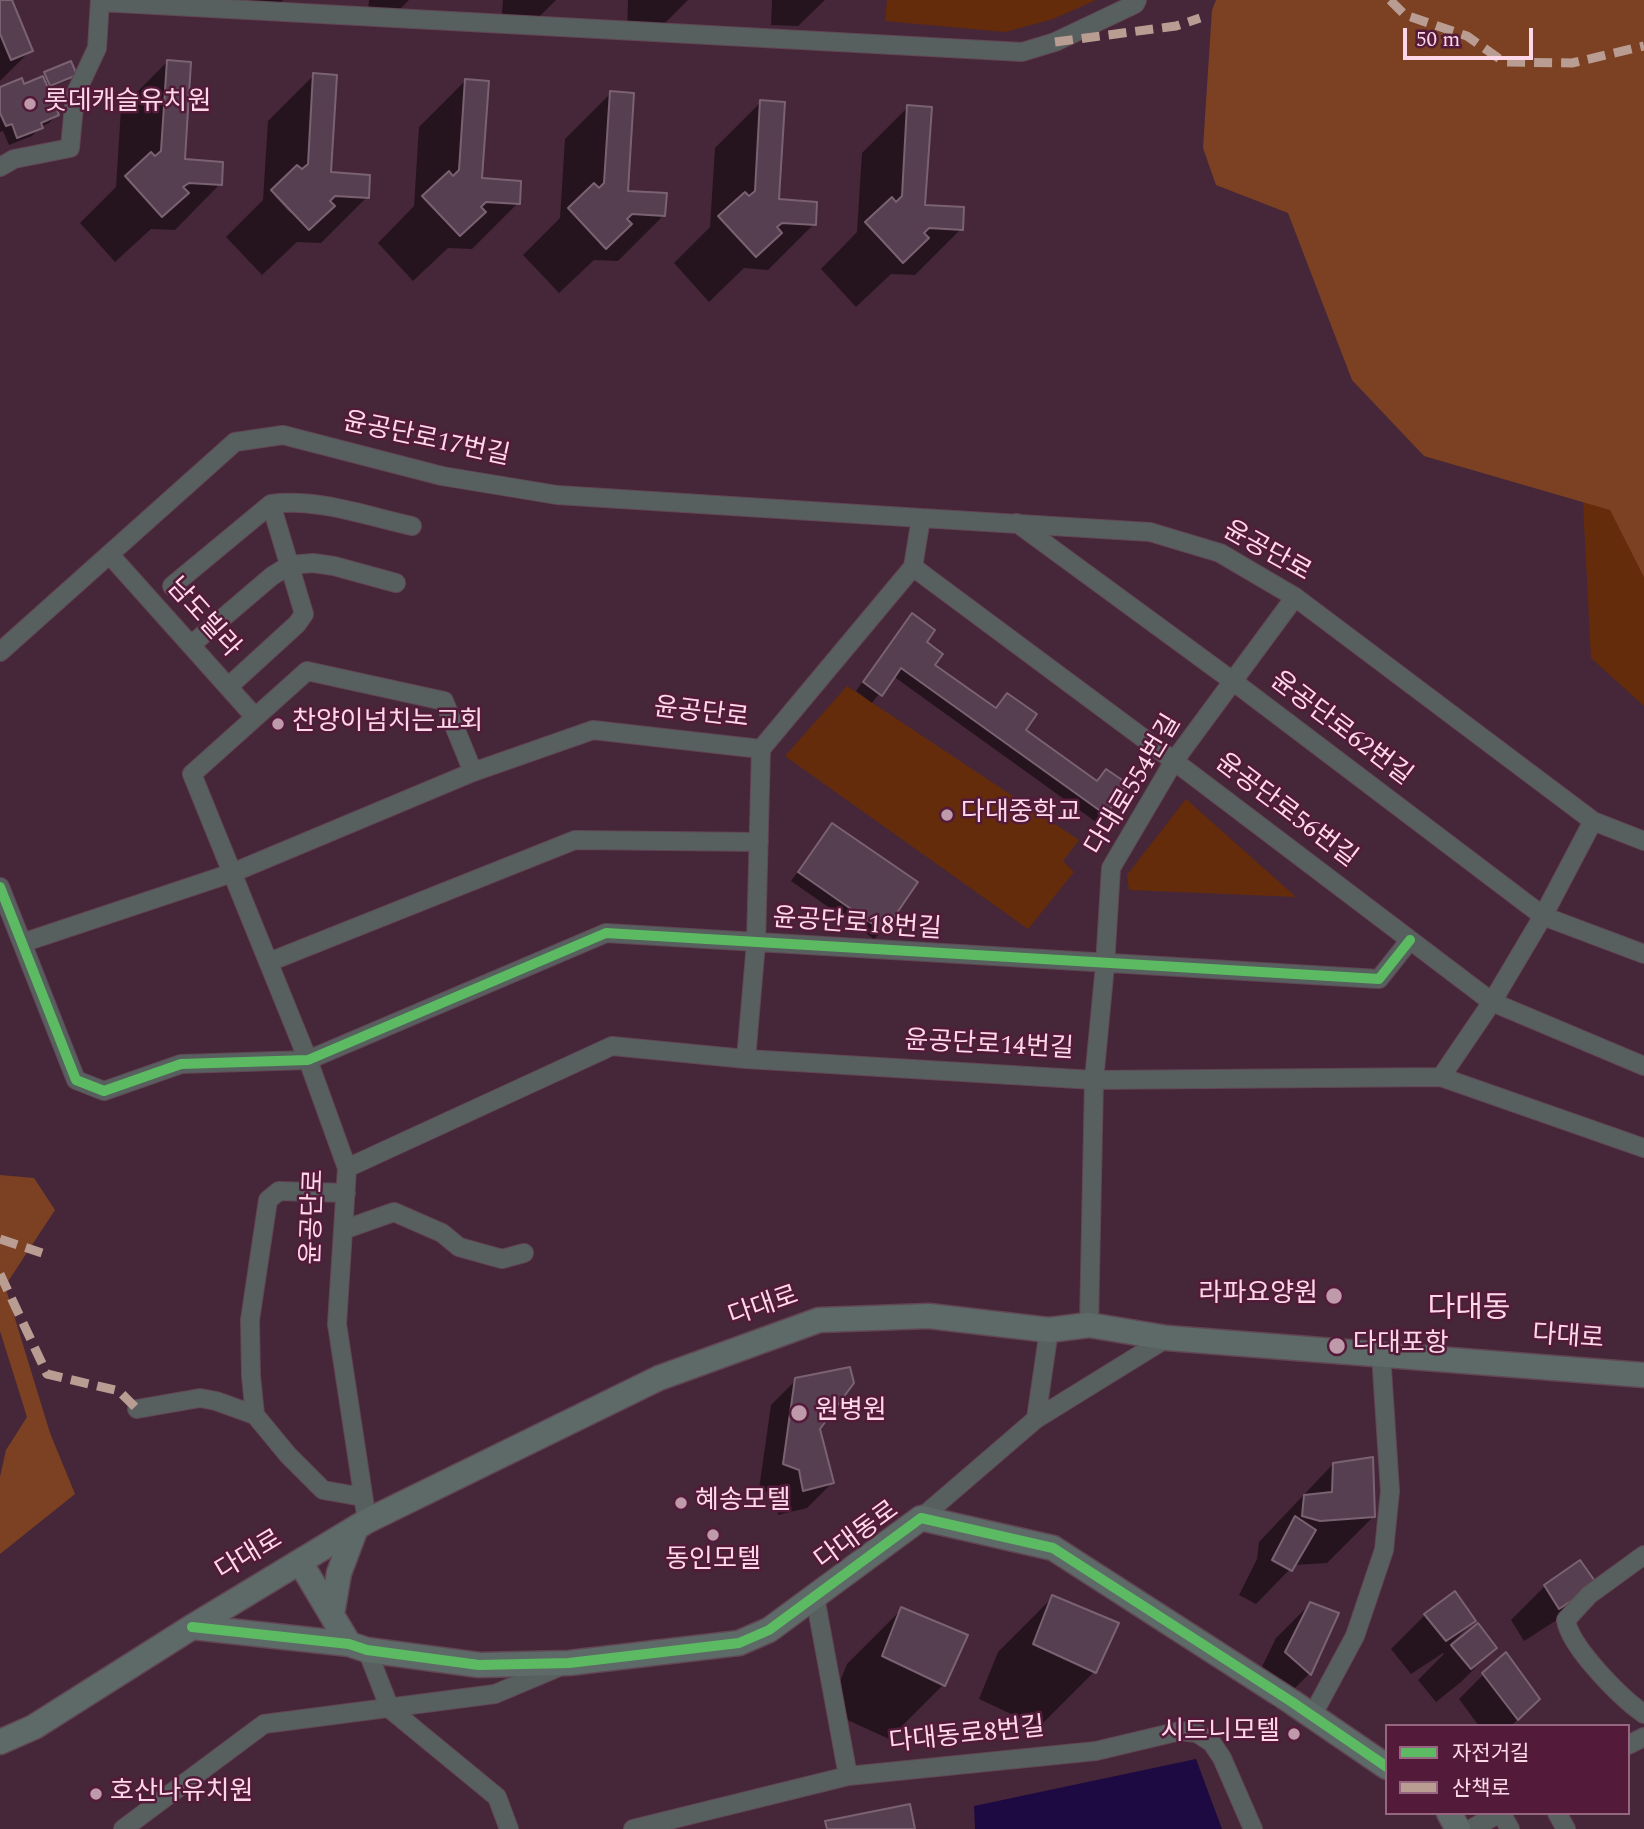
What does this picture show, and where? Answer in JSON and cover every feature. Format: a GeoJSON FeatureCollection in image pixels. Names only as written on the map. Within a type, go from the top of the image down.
{"type":"FeatureCollection","features":[{"type":"Feature","properties":{"kind":"main road","name":"다대로"},"geometry":{"type":"LineString","coordinates":[[0,1742],[34,1727],[361,1525],[659,1378],[818,1320],[929,1316],[1049,1330],[1089,1325],[1167,1338],[1644,1375]]}},
{"type":"Feature","properties":{"kind":"main road","name":"다대동로"},"geometry":{"type":"LineString","coordinates":[[192,1627],[478,1665],[569,1663],[739,1643],[769,1630],[921,1518],[1053,1548],[1385,1766]]}},
{"type":"Feature","properties":{"kind":"main road"},"geometry":{"type":"LineString","coordinates":[[332,1614],[339,1573],[361,1525]]}},
{"type":"Feature","properties":{"kind":"main road"},"geometry":{"type":"LineString","coordinates":[[300,1562],[332,1614],[358,1647]]}},
{"type":"Feature","properties":{"kind":"street"},"geometry":{"type":"LineString","coordinates":[[0,167],[14,159],[70,148],[75,95],[97,48],[100,1],[1023,52],[1055,42],[1135,4],[1137,0]]}},
{"type":"Feature","properties":{"kind":"street","name":"윤공단로17번길"},"geometry":{"type":"LineString","coordinates":[[0,652],[235,442],[283,435],[442,476],[557,495],[921,518]]}},
{"type":"Feature","properties":{"kind":"street"},"geometry":{"type":"LineString","coordinates":[[172,586],[271,504],[287,502],[324,507],[412,526]]}},
{"type":"Feature","properties":{"kind":"street"},"geometry":{"type":"LineString","coordinates":[[228,687],[297,624],[304,614],[271,504]]}},
{"type":"Feature","properties":{"kind":"street"},"geometry":{"type":"LineString","coordinates":[[914,567],[921,518]]}},
{"type":"Feature","properties":{"kind":"street","name":"윤공단로"},"geometry":{"type":"LineString","coordinates":[[921,518],[1150,532],[1220,554],[1295,597],[1593,821],[1644,841]]}},
{"type":"Feature","properties":{"kind":"street","name":"윤공단로62번길"},"geometry":{"type":"LineString","coordinates":[[1017,523],[1234,681],[1543,916],[1644,954]]}},
{"type":"Feature","properties":{"kind":"street","name":"남도빌라"},"geometry":{"type":"LineString","coordinates":[[110,555],[255,717]]}},
{"type":"Feature","properties":{"kind":"street"},"geometry":{"type":"LineString","coordinates":[[191,645],[272,576],[290,565],[313,563],[334,566],[396,583]]}},
{"type":"Feature","properties":{"kind":"street","name":"윤공단로"},"geometry":{"type":"LineString","coordinates":[[361,1525],[363,1497],[337,1324],[347,1168],[308,1060],[232,873],[473,772],[593,730],[761,749],[914,567]]}},
{"type":"Feature","properties":{"kind":"street","name":"윤공단로56번길"},"geometry":{"type":"LineString","coordinates":[[914,567],[1492,1002],[1644,1066]]}},
{"type":"Feature","properties":{"kind":"street","name":"다대로554번길"},"geometry":{"type":"LineString","coordinates":[[1089,1325],[1094,1080],[1111,868],[1174,761],[1295,597]]}},
{"type":"Feature","properties":{"kind":"street"},"geometry":{"type":"LineString","coordinates":[[22,943],[232,873],[192,774],[307,671],[444,701],[473,772]]}},
{"type":"Feature","properties":{"kind":"street"},"geometry":{"type":"LineString","coordinates":[[746,1059],[756,943],[761,749]]}},
{"type":"Feature","properties":{"kind":"street"},"geometry":{"type":"LineString","coordinates":[[1441,1077],[1492,1002],[1543,916],[1593,821]]}},
{"type":"Feature","properties":{"kind":"street"},"geometry":{"type":"LineString","coordinates":[[269,962],[575,840],[759,842]]}},
{"type":"Feature","properties":{"kind":"street"},"geometry":{"type":"LineString","coordinates":[[0,887],[76,1080],[104,1091],[181,1064],[308,1060]]}},
{"type":"Feature","properties":{"kind":"street","name":"윤공단로18번길"},"geometry":{"type":"LineString","coordinates":[[308,1060],[606,933],[1379,979],[1410,940]]}},
{"type":"Feature","properties":{"kind":"street","name":"윤공단로14번길"},"geometry":{"type":"LineString","coordinates":[[347,1168],[612,1046],[746,1059],[1094,1080],[1441,1077],[1644,1148]]}},
{"type":"Feature","properties":{"kind":"street"},"geometry":{"type":"LineString","coordinates":[[346,1194],[279,1191],[268,1200],[250,1320],[251,1376],[256,1415],[288,1455],[323,1490],[363,1497]]}},
{"type":"Feature","properties":{"kind":"street"},"geometry":{"type":"LineString","coordinates":[[343,1230],[394,1212],[442,1233],[459,1247],[502,1259],[524,1253]]}},
{"type":"Feature","properties":{"kind":"street"},"geometry":{"type":"LineString","coordinates":[[1037,1419],[1049,1330]]}},
{"type":"Feature","properties":{"kind":"street"},"geometry":{"type":"LineString","coordinates":[[921,1518],[1037,1419],[1167,1338]]}},
{"type":"Feature","properties":{"kind":"street"},"geometry":{"type":"LineString","coordinates":[[1312,1716],[1355,1636],[1384,1550],[1390,1491],[1381,1354]]}},
{"type":"Feature","properties":{"kind":"street"},"geometry":{"type":"LineString","coordinates":[[137,1409],[200,1398],[256,1415]]}},
{"type":"Feature","properties":{"kind":"street"},"geometry":{"type":"LineString","coordinates":[[1644,1555],[1589,1595],[1566,1620],[1572,1637],[1608,1681],[1625,1701],[1644,1714]]}},
{"type":"Feature","properties":{"kind":"street"},"geometry":{"type":"LineString","coordinates":[[814,1597],[849,1776]]}},
{"type":"Feature","properties":{"kind":"street"},"geometry":{"type":"LineString","coordinates":[[358,1647],[390,1709],[497,1797],[509,1829]]}},
{"type":"Feature","properties":{"kind":"street"},"geometry":{"type":"LineString","coordinates":[[123,1829],[264,1724],[495,1694],[569,1663]]}},
{"type":"Feature","properties":{"kind":"street","name":"다대동로8번길"},"geometry":{"type":"LineString","coordinates":[[633,1829],[849,1776],[1096,1751],[1180,1731],[1197,1733],[1212,1743],[1222,1758],[1253,1829]]}},
{"type":"Feature","properties":{"kind":"street"},"geometry":{"type":"LineString","coordinates":[[1471,1829],[1496,1815]]}},
{"type":"Feature","properties":{"kind":"shaded area"},"geometry":{"type":"Polygon","coordinates":[[[887,0],[1096,0],[1053,19],[1005,32],[885,21],[887,0]]]}},
{"type":"Feature","properties":{"kind":"shaded area"},"geometry":{"type":"Polygon","coordinates":[[[1216,0],[1644,0],[1644,577],[1610,510],[1424,456],[1352,380],[1288,213],[1216,185],[1203,148],[1212,10],[1216,0]]]}},
{"type":"Feature","properties":{"kind":"shaded area"},"geometry":{"type":"Polygon","coordinates":[[[1644,437],[1644,706],[1591,658],[1580,445],[1644,437]]]}},
{"type":"Feature","properties":{"kind":"shaded area"},"geometry":{"type":"Polygon","coordinates":[[[847,686],[1079,840],[1063,861],[1074,872],[1028,929],[785,756],[847,686]]]}},
{"type":"Feature","properties":{"kind":"shaded area"},"geometry":{"type":"Polygon","coordinates":[[[1186,799],[1296,897],[1129,890],[1127,875],[1186,799]]]}},
{"type":"Feature","properties":{"kind":"shaded area"},"geometry":{"type":"Polygon","coordinates":[[[0,1175],[34,1178],[55,1210],[5,1286],[50,1433],[75,1494],[0,1554],[0,1477],[6,1450],[27,1417],[0,1331],[0,1175]]]}},
{"type":"Feature","properties":{"kind":"shaded area"},"geometry":{"type":"Polygon","coordinates":[[[1196,1759],[1222,1829],[975,1829],[974,1806],[1196,1759]]]}},
{"type":"Feature","properties":{"kind":"building"},"geometry":{"type":"Polygon","coordinates":[[[0,0],[12,0],[33,51],[11,60],[0,34],[0,0]]]}},
{"type":"Feature","properties":{"kind":"building"},"geometry":{"type":"Polygon","coordinates":[[[167,60],[191,62],[185,159],[223,162],[222,185],[189,183],[183,187],[189,193],[162,217],[125,176],[151,152],[155,156],[161,151],[167,60]]]}},
{"type":"Feature","properties":{"kind":"building"},"geometry":{"type":"Polygon","coordinates":[[[71,61],[77,75],[50,86],[44,72],[71,61]]]}},
{"type":"Feature","properties":{"kind":"building"},"geometry":{"type":"Polygon","coordinates":[[[313,73],[337,75],[331,172],[370,175],[369,198],[335,196],[330,201],[335,206],[309,230],[271,190],[297,165],[302,169],[308,164],[313,73]]]}},
{"type":"Feature","properties":{"kind":"building"},"geometry":{"type":"Polygon","coordinates":[[[43,76],[59,115],[41,123],[43,128],[17,138],[12,124],[6,126],[0,113],[0,87],[22,78],[24,84],[43,76]]]}},
{"type":"Feature","properties":{"kind":"building"},"geometry":{"type":"Polygon","coordinates":[[[465,79],[489,81],[482,178],[521,181],[520,204],[486,202],[481,207],[486,212],[460,236],[422,196],[449,171],[453,176],[459,170],[465,79]]]}},
{"type":"Feature","properties":{"kind":"building"},"geometry":{"type":"Polygon","coordinates":[[[610,91],[634,93],[628,191],[667,193],[665,216],[632,214],[627,219],[632,224],[606,249],[568,208],[594,183],[599,188],[604,183],[610,91]]]}},
{"type":"Feature","properties":{"kind":"building"},"geometry":{"type":"Polygon","coordinates":[[[760,100],[785,102],[779,199],[817,202],[816,225],[782,223],[777,227],[782,233],[756,257],[718,216],[745,192],[749,196],[755,191],[760,100]]]}},
{"type":"Feature","properties":{"kind":"building"},"geometry":{"type":"Polygon","coordinates":[[[907,105],[932,107],[925,205],[964,207],[963,230],[929,228],[924,233],[929,238],[903,263],[865,222],[892,197],[896,202],[902,196],[907,105]]]}},
{"type":"Feature","properties":{"kind":"building"},"geometry":{"type":"Polygon","coordinates":[[[912,613],[935,630],[927,642],[943,654],[935,665],[996,708],[1007,693],[1037,714],[1026,730],[1097,781],[1106,769],[1128,784],[1106,815],[901,668],[882,696],[863,682],[912,613]]]}},
{"type":"Feature","properties":{"kind":"building"},"geometry":{"type":"Polygon","coordinates":[[[832,823],[918,882],[884,932],[798,872],[832,823]]]}},
{"type":"Feature","properties":{"kind":"building"},"geometry":{"type":"Polygon","coordinates":[[[850,1367],[854,1383],[820,1429],[834,1483],[803,1491],[799,1470],[783,1464],[795,1378],[850,1367]]]}},
{"type":"Feature","properties":{"kind":"building"},"geometry":{"type":"Polygon","coordinates":[[[1373,1457],[1375,1517],[1320,1521],[1302,1516],[1304,1495],[1332,1492],[1333,1463],[1373,1457]]]}},
{"type":"Feature","properties":{"kind":"building"},"geometry":{"type":"Polygon","coordinates":[[[1295,1516],[1316,1530],[1292,1571],[1272,1560],[1295,1516]]]}},
{"type":"Feature","properties":{"kind":"building"},"geometry":{"type":"Polygon","coordinates":[[[1580,1560],[1597,1584],[1559,1609],[1544,1585],[1580,1560]]]}},
{"type":"Feature","properties":{"kind":"building"},"geometry":{"type":"Polygon","coordinates":[[[1455,1591],[1476,1621],[1446,1641],[1424,1614],[1455,1591]]]}},
{"type":"Feature","properties":{"kind":"building"},"geometry":{"type":"Polygon","coordinates":[[[1052,1595],[1119,1623],[1096,1673],[1033,1644],[1052,1595]]]}},
{"type":"Feature","properties":{"kind":"building"},"geometry":{"type":"Polygon","coordinates":[[[1310,1602],[1339,1613],[1311,1675],[1285,1652],[1310,1602]]]}},
{"type":"Feature","properties":{"kind":"building"},"geometry":{"type":"Polygon","coordinates":[[[901,1607],[968,1635],[945,1686],[882,1656],[901,1607]]]}},
{"type":"Feature","properties":{"kind":"building"},"geometry":{"type":"Polygon","coordinates":[[[1478,1623],[1497,1648],[1471,1669],[1451,1645],[1478,1623]]]}},
{"type":"Feature","properties":{"kind":"building"},"geometry":{"type":"Polygon","coordinates":[[[1506,1652],[1540,1699],[1518,1720],[1482,1673],[1506,1652]]]}},
{"type":"Feature","properties":{"kind":"building"},"geometry":{"type":"Polygon","coordinates":[[[910,1804],[915,1829],[827,1829],[825,1821],[910,1804]]]}},
{"type":"Feature","properties":{"kind":"marked path"},"geometry":{"type":"LineString","coordinates":[[1390,0],[1405,15],[1467,36],[1504,62],[1572,63],[1644,46]]}},
{"type":"Feature","properties":{"kind":"marked path"},"geometry":{"type":"LineString","coordinates":[[1055,42],[1176,26],[1200,18]]}},
{"type":"Feature","properties":{"kind":"marked path"},"geometry":{"type":"LineString","coordinates":[[0,1239],[42,1253]]}},
{"type":"Feature","properties":{"kind":"marked path"},"geometry":{"type":"LineString","coordinates":[[0,1274],[47,1374],[119,1391],[137,1409]]}},
{"type":"Feature","properties":{"kind":"cycle path"},"geometry":{"type":"LineString","coordinates":[[0,887],[76,1080],[104,1091],[181,1064],[308,1060],[606,933],[1379,979],[1410,940]]}},
{"type":"Feature","properties":{"kind":"cycle path"},"geometry":{"type":"LineString","coordinates":[[192,1627],[349,1644],[367,1650],[479,1665],[569,1663],[739,1643],[769,1630],[921,1518],[1053,1548],[1292,1702],[1385,1766]]}},
{"type":"Feature","properties":{"kind":"place","name":"롯데캐슬유치원"},"geometry":{"type":"Point","coordinates":[30,104]}},
{"type":"Feature","properties":{"kind":"place","name":"찬양이넘치는교회"},"geometry":{"type":"Point","coordinates":[278,724]}},
{"type":"Feature","properties":{"kind":"place","name":"다대중학교"},"geometry":{"type":"Point","coordinates":[947,815]}},
{"type":"Feature","properties":{"kind":"place","name":"라파요양원"},"geometry":{"type":"Point","coordinates":[1334,1296]}},
{"type":"Feature","properties":{"kind":"place","name":"다대포항"},"geometry":{"type":"Point","coordinates":[1337,1346]}},
{"type":"Feature","properties":{"kind":"place","name":"원병원"},"geometry":{"type":"Point","coordinates":[799,1413]}},
{"type":"Feature","properties":{"kind":"place","name":"혜송모텔"},"geometry":{"type":"Point","coordinates":[681,1503]}},
{"type":"Feature","properties":{"kind":"place","name":"동인모텔"},"geometry":{"type":"Point","coordinates":[713,1535]}},
{"type":"Feature","properties":{"kind":"place","name":"시드니모텔"},"geometry":{"type":"Point","coordinates":[1294,1734]}},
{"type":"Feature","properties":{"kind":"place","name":"호산나유치원"},"geometry":{"type":"Point","coordinates":[96,1794]}},
{"type":"Feature","properties":{"kind":"district","name":"다대동"},"geometry":{"type":"Point","coordinates":[1469,1311]}}]}
